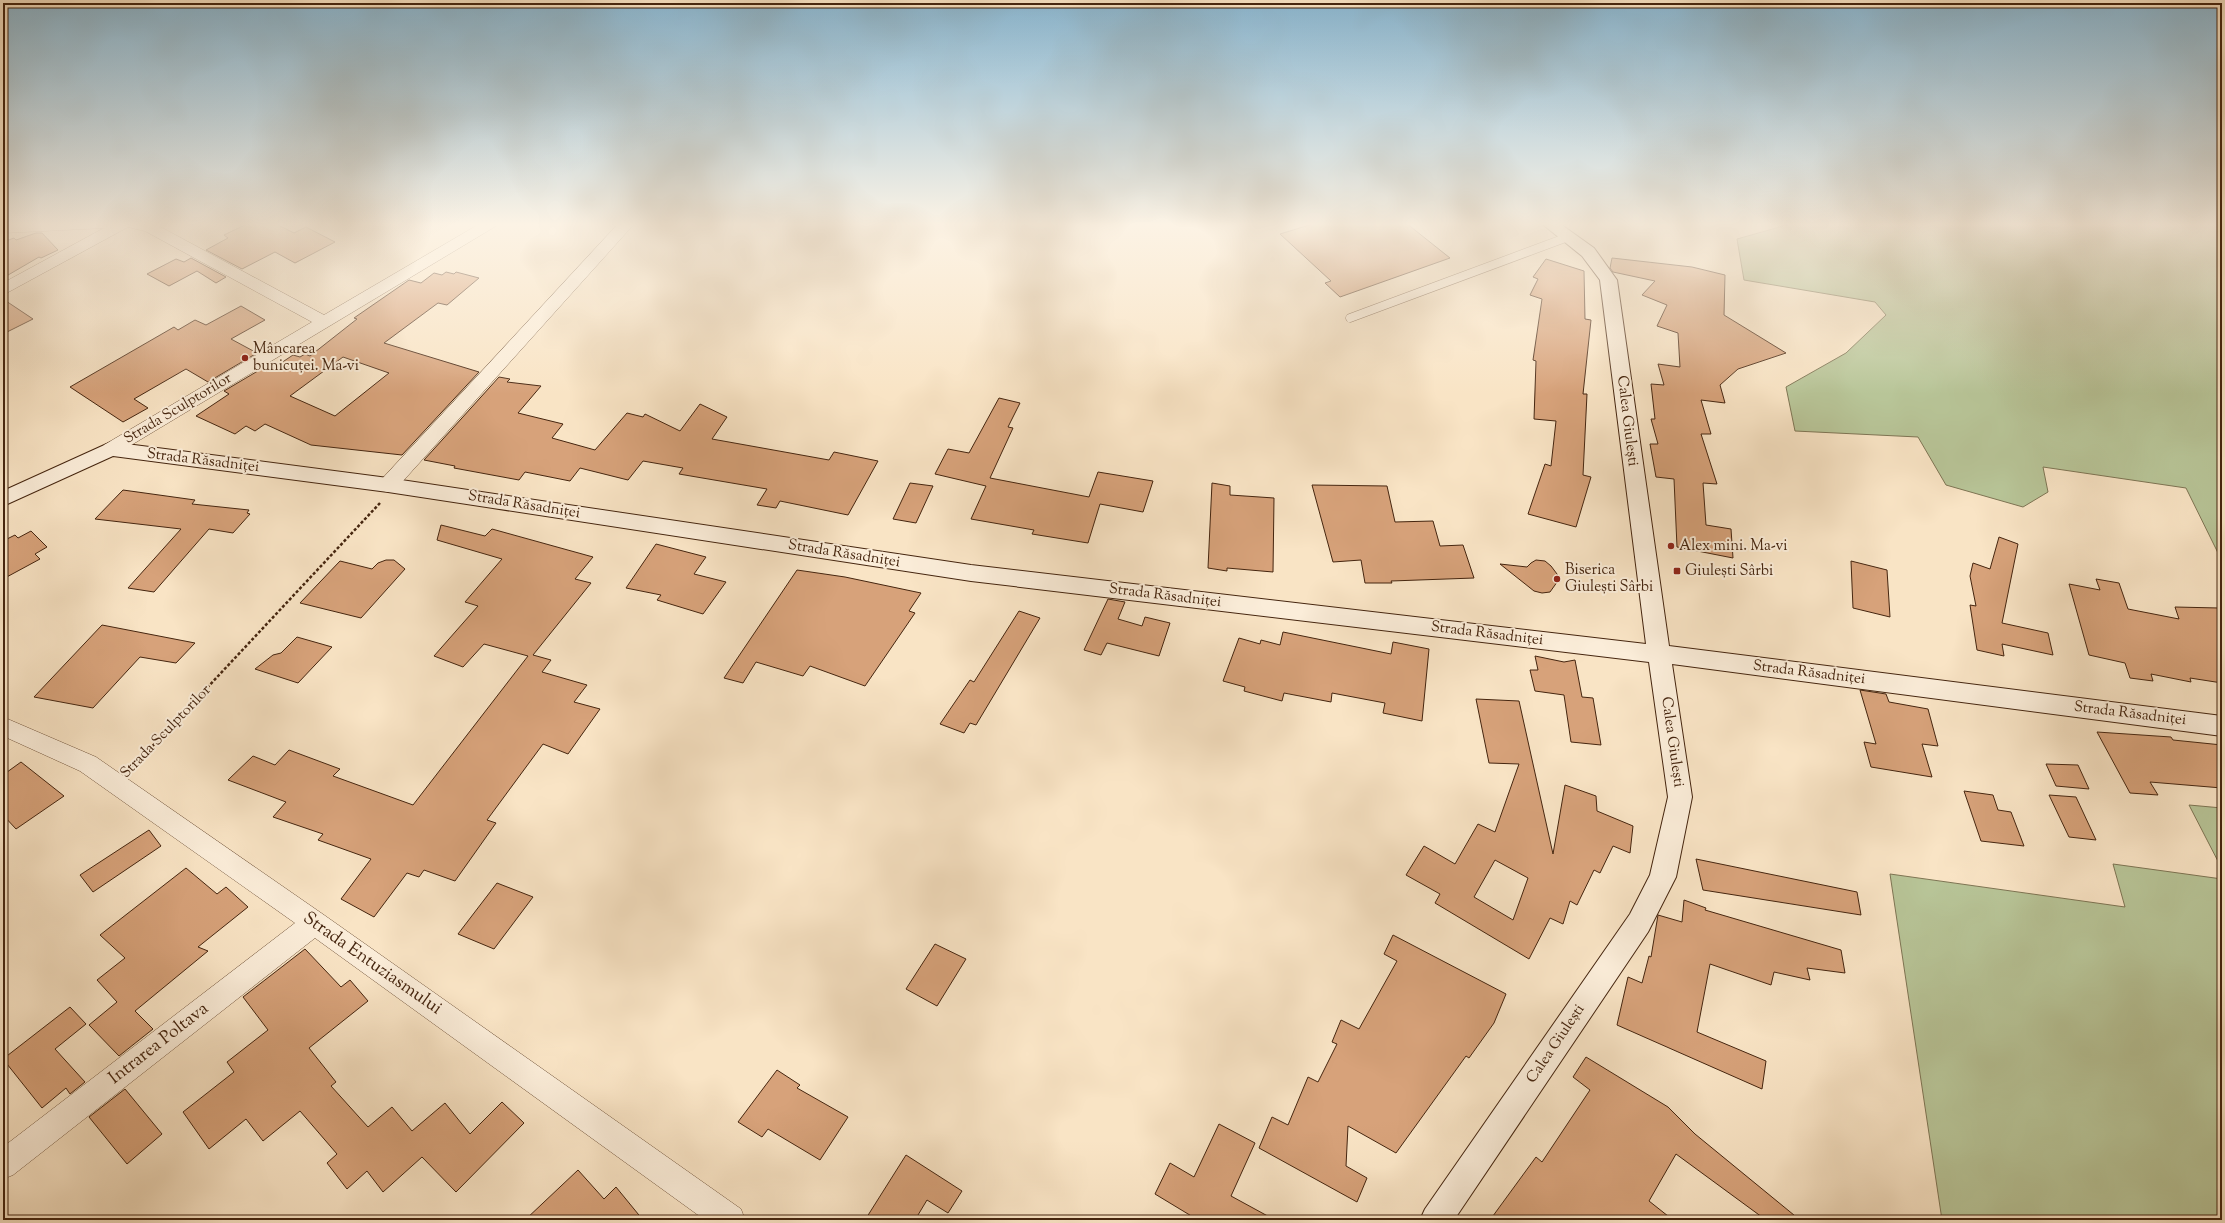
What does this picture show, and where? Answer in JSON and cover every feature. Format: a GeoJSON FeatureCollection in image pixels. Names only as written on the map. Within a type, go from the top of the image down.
{"type":"FeatureCollection","features":[{"type":"Feature","properties":{"kind":"main road","name":"Calea Giulești"},"geometry":{"type":"LineString","coordinates":[[1436,1220],[1639,923],[1663,877],[1680,797],[1608,280]]}},
{"type":"Feature","properties":{"kind":"main road","name":"Strada Răsadniței"},"geometry":{"type":"LineString","coordinates":[[111,449],[391,485],[971,573],[1660,654],[2222,726]]}},
{"type":"Feature","properties":{"kind":"main road","name":"Strada Sculptorilor"},"geometry":{"type":"LineString","coordinates":[[3,499],[111,449]]}},
{"type":"Feature","properties":{"kind":"street"},"geometry":{"type":"LineString","coordinates":[[3,290],[21,280]]}},
{"type":"Feature","properties":{"kind":"street"},"geometry":{"type":"LineString","coordinates":[[247,280],[324,322]]}},
{"type":"Feature","properties":{"kind":"street","name":"Strada Sculptorilor"},"geometry":{"type":"LineString","coordinates":[[111,449],[395,280]]}},
{"type":"Feature","properties":{"kind":"street"},"geometry":{"type":"LineString","coordinates":[[391,485],[576,280]]}},
{"type":"Feature","properties":{"kind":"street","name":"Strada Entuziasmului"},"geometry":{"type":"LineString","coordinates":[[3,726],[88,764],[315,923],[730,1220]]}},
{"type":"Feature","properties":{"kind":"street","name":"Intrarea Poltava"},"geometry":{"type":"LineString","coordinates":[[3,1165],[315,923]]}},
{"type":"Feature","properties":{"kind":"lane"},"geometry":{"type":"LineString","coordinates":[[1350,318],[1452,280]]}},
{"type":"Feature","properties":{"kind":"path","name":"Strada Sculptorilor"},"geometry":{"type":"LineString","coordinates":[[116,784],[177,723],[391,485]]}},
{"type":"Feature","properties":{"kind":"green space"},"geometry":{"type":"Polygon","coordinates":[[[1744,280],[2222,280],[2222,557],[2220,557],[2186,488],[2043,467],[2048,492],[2023,507],[1946,485],[1918,437],[1795,431],[1786,387],[1846,353],[1886,315],[1875,302],[1744,280]]]}},
{"type":"Feature","properties":{"kind":"green space"},"geometry":{"type":"Polygon","coordinates":[[[2189,805],[2222,808],[2222,869],[2189,805]]]}},
{"type":"Feature","properties":{"kind":"green space"},"geometry":{"type":"Polygon","coordinates":[[[2113,864],[2222,879],[2222,1220],[1942,1220],[1890,874],[2125,907],[2113,864]]]}},
{"type":"Feature","properties":{"kind":"building"},"geometry":{"type":"Polygon","coordinates":[[[158,280],[180,280],[169,286],[158,280]]]}},
{"type":"Feature","properties":{"kind":"building"},"geometry":{"type":"Polygon","coordinates":[[[211,280],[221,280],[216,283],[211,280]]]}},
{"type":"Feature","properties":{"kind":"building"},"geometry":{"type":"Polygon","coordinates":[[[409,280],[421,283],[425,280],[477,280],[447,305],[438,303],[384,343],[479,372],[402,455],[311,445],[265,424],[255,431],[246,426],[235,434],[196,416],[229,394],[224,391],[273,362],[278,365],[293,355],[300,357],[305,354],[310,356],[357,319],[354,318],[409,280]],[[343,357],[290,396],[335,416],[389,373],[343,357]]]}},
{"type":"Feature","properties":{"kind":"building"},"geometry":{"type":"Polygon","coordinates":[[[1330,280],[1388,280],[1340,297],[1325,283],[1331,281],[1330,280]]]}},
{"type":"Feature","properties":{"kind":"building"},"geometry":{"type":"Polygon","coordinates":[[[1537,280],[1584,280],[1585,319],[1591,320],[1583,394],[1587,394],[1583,475],[1591,477],[1576,527],[1528,514],[1545,464],[1551,466],[1556,421],[1534,419],[1536,361],[1533,360],[1542,299],[1530,295],[1537,280]]]}},
{"type":"Feature","properties":{"kind":"building"},"geometry":{"type":"Polygon","coordinates":[[[1651,280],[1725,280],[1724,315],[1786,353],[1738,369],[1720,385],[1725,403],[1701,400],[1711,434],[1701,434],[1717,484],[1703,483],[1706,525],[1731,529],[1733,558],[1677,547],[1674,479],[1656,477],[1650,444],[1658,444],[1651,419],[1655,419],[1651,384],[1664,385],[1658,364],[1680,367],[1678,333],[1657,326],[1667,305],[1642,295],[1655,281],[1651,280]]]}},
{"type":"Feature","properties":{"kind":"building"},"geometry":{"type":"Polygon","coordinates":[[[3,299],[33,319],[3,334],[3,299]]]}},
{"type":"Feature","properties":{"kind":"building"},"geometry":{"type":"Polygon","coordinates":[[[241,306],[265,320],[231,339],[257,353],[208,382],[186,369],[134,399],[148,408],[123,422],[70,387],[174,327],[178,330],[195,320],[206,325],[241,306]]]}},
{"type":"Feature","properties":{"kind":"building"},"geometry":{"type":"Polygon","coordinates":[[[499,377],[510,379],[507,382],[541,386],[518,413],[563,424],[552,438],[595,450],[627,413],[643,417],[645,414],[680,431],[700,404],[727,417],[712,439],[829,460],[834,452],[878,461],[848,515],[780,501],[776,508],[757,505],[767,489],[679,474],[683,468],[643,461],[628,480],[580,468],[570,481],[525,472],[519,480],[454,468],[455,466],[424,460],[499,377]]]}},
{"type":"Feature","properties":{"kind":"building"},"geometry":{"type":"Polygon","coordinates":[[[999,398],[1020,403],[1008,427],[1013,428],[990,478],[1089,497],[1098,472],[1153,481],[1143,512],[1100,504],[1088,543],[1032,534],[1034,530],[971,519],[986,486],[935,474],[948,449],[969,453],[999,398]]]}},
{"type":"Feature","properties":{"kind":"building"},"geometry":{"type":"Polygon","coordinates":[[[910,483],[933,486],[916,523],[893,519],[910,483]]]}},
{"type":"Feature","properties":{"kind":"building"},"geometry":{"type":"Polygon","coordinates":[[[1212,483],[1230,486],[1230,495],[1274,498],[1273,572],[1227,568],[1227,571],[1208,568],[1212,483]]]}},
{"type":"Feature","properties":{"kind":"building"},"geometry":{"type":"Polygon","coordinates":[[[1312,485],[1387,486],[1395,522],[1433,521],[1440,546],[1463,545],[1474,578],[1391,581],[1392,583],[1365,583],[1361,560],[1333,562],[1312,485]]]}},
{"type":"Feature","properties":{"kind":"building"},"geometry":{"type":"Polygon","coordinates":[[[123,490],[195,500],[192,504],[249,510],[247,513],[250,514],[233,533],[209,529],[154,592],[128,588],[181,529],[95,519],[123,490]]]}},
{"type":"Feature","properties":{"kind":"building"},"geometry":{"type":"Polygon","coordinates":[[[441,525],[485,536],[492,529],[593,557],[575,579],[591,583],[533,655],[551,660],[542,672],[587,685],[574,702],[600,709],[568,754],[543,744],[487,820],[496,823],[455,881],[424,870],[419,877],[407,873],[374,917],[341,899],[371,859],[318,840],[323,834],[273,817],[286,802],[228,780],[253,756],[275,765],[289,750],[340,769],[333,776],[413,805],[528,656],[484,644],[463,667],[434,656],[478,606],[465,602],[502,559],[437,540],[441,525]]]}},
{"type":"Feature","properties":{"kind":"building"},"geometry":{"type":"Polygon","coordinates":[[[31,531],[47,547],[35,554],[40,559],[3,579],[3,541],[15,535],[18,538],[31,531]]]}},
{"type":"Feature","properties":{"kind":"building"},"geometry":{"type":"Polygon","coordinates":[[[1999,537],[2018,544],[2002,623],[2048,633],[2053,655],[2002,644],[2004,656],[1977,650],[1970,605],[1976,606],[1970,576],[1973,563],[1990,569],[1999,537]]]}},
{"type":"Feature","properties":{"kind":"building"},"geometry":{"type":"Polygon","coordinates":[[[656,544],[706,557],[694,574],[726,582],[703,614],[657,600],[661,595],[626,588],[656,544]]]}},
{"type":"Feature","properties":{"kind":"building"},"geometry":{"type":"Polygon","coordinates":[[[386,560],[394,560],[405,569],[361,618],[300,603],[340,561],[372,569],[378,563],[386,560]]]}},
{"type":"Feature","properties":{"kind":"building"},"geometry":{"type":"Polygon","coordinates":[[[1536,560],[1545,561],[1560,578],[1550,592],[1542,593],[1534,591],[1500,564],[1527,567],[1536,560]]]}},
{"type":"Feature","properties":{"kind":"building"},"geometry":{"type":"Polygon","coordinates":[[[1851,561],[1887,570],[1890,617],[1853,608],[1851,561]]]}},
{"type":"Feature","properties":{"kind":"building"},"geometry":{"type":"Polygon","coordinates":[[[797,570],[845,577],[921,593],[909,611],[915,613],[865,686],[810,666],[803,676],[756,662],[743,683],[724,678],[797,570]]]}},
{"type":"Feature","properties":{"kind":"building"},"geometry":{"type":"Polygon","coordinates":[[[2096,579],[2119,583],[2128,609],[2179,619],[2175,607],[2219,608],[2222,615],[2222,683],[2190,678],[2191,682],[2151,674],[2153,681],[2130,678],[2125,663],[2089,655],[2069,584],[2100,590],[2096,579]]]}},
{"type":"Feature","properties":{"kind":"building"},"geometry":{"type":"Polygon","coordinates":[[[1108,599],[1125,602],[1118,619],[1142,626],[1145,617],[1170,623],[1159,656],[1107,643],[1101,655],[1084,650],[1108,599]]]}},
{"type":"Feature","properties":{"kind":"building"},"geometry":{"type":"Polygon","coordinates":[[[1019,611],[1040,618],[976,725],[970,723],[964,733],[940,724],[970,680],[974,682],[1019,611]]]}},
{"type":"Feature","properties":{"kind":"building"},"geometry":{"type":"Polygon","coordinates":[[[102,625],[195,643],[176,663],[140,657],[93,708],[34,697],[102,625]]]}},
{"type":"Feature","properties":{"kind":"building"},"geometry":{"type":"Polygon","coordinates":[[[1283,632],[1391,654],[1393,642],[1429,649],[1422,721],[1383,713],[1385,703],[1332,693],[1331,702],[1284,693],[1282,701],[1244,691],[1245,687],[1223,681],[1239,638],[1260,644],[1261,640],[1280,645],[1283,632]]]}},
{"type":"Feature","properties":{"kind":"building"},"geometry":{"type":"Polygon","coordinates":[[[297,637],[332,647],[298,683],[255,669],[273,655],[281,653],[297,637]]]}},
{"type":"Feature","properties":{"kind":"building"},"geometry":{"type":"Polygon","coordinates":[[[1535,656],[1564,662],[1575,660],[1582,697],[1593,698],[1601,745],[1571,742],[1564,695],[1535,691],[1530,670],[1538,670],[1535,656]]]}},
{"type":"Feature","properties":{"kind":"building"},"geometry":{"type":"Polygon","coordinates":[[[1860,690],[1886,694],[1889,702],[1928,709],[1938,746],[1922,744],[1932,777],[1871,767],[1864,742],[1876,744],[1860,690]]]}},
{"type":"Feature","properties":{"kind":"building"},"geometry":{"type":"Polygon","coordinates":[[[1476,699],[1519,701],[1553,854],[1565,785],[1596,796],[1597,811],[1633,826],[1630,853],[1613,846],[1600,873],[1594,870],[1577,905],[1570,901],[1563,924],[1550,918],[1529,959],[1435,903],[1440,894],[1406,875],[1424,846],[1455,864],[1478,824],[1495,832],[1519,764],[1489,763],[1476,699]],[[1495,860],[1474,897],[1513,920],[1528,878],[1495,860]]]}},
{"type":"Feature","properties":{"kind":"building"},"geometry":{"type":"Polygon","coordinates":[[[2097,732],[2171,737],[2173,740],[2222,745],[2222,788],[2150,782],[2158,795],[2130,793],[2097,732]]]}},
{"type":"Feature","properties":{"kind":"building"},"geometry":{"type":"Polygon","coordinates":[[[21,762],[64,796],[16,829],[3,815],[3,775],[21,762]]]}},
{"type":"Feature","properties":{"kind":"building"},"geometry":{"type":"Polygon","coordinates":[[[2046,764],[2078,765],[2089,789],[2056,786],[2046,764]]]}},
{"type":"Feature","properties":{"kind":"building"},"geometry":{"type":"Polygon","coordinates":[[[1964,791],[1993,795],[1998,810],[2011,812],[2024,846],[1981,841],[1964,791]]]}},
{"type":"Feature","properties":{"kind":"building"},"geometry":{"type":"Polygon","coordinates":[[[2049,795],[2076,797],[2096,840],[2069,837],[2049,795]]]}},
{"type":"Feature","properties":{"kind":"building"},"geometry":{"type":"Polygon","coordinates":[[[149,830],[161,846],[93,892],[80,875],[149,830]]]}},
{"type":"Feature","properties":{"kind":"building"},"geometry":{"type":"Polygon","coordinates":[[[1696,859],[1857,892],[1861,915],[1703,890],[1696,859]]]}},
{"type":"Feature","properties":{"kind":"building"},"geometry":{"type":"Polygon","coordinates":[[[186,868],[217,894],[226,887],[248,907],[198,947],[208,951],[135,1011],[153,1029],[119,1056],[89,1025],[117,1002],[97,980],[125,958],[100,935],[186,868]]]}},
{"type":"Feature","properties":{"kind":"building"},"geometry":{"type":"Polygon","coordinates":[[[497,883],[533,897],[494,949],[458,934],[497,883]]]}},
{"type":"Feature","properties":{"kind":"building"},"geometry":{"type":"Polygon","coordinates":[[[1684,900],[1706,908],[1705,910],[1841,950],[1845,973],[1807,968],[1810,980],[1774,972],[1771,985],[1710,964],[1697,1032],[1766,1061],[1762,1089],[1617,1025],[1628,977],[1642,983],[1649,956],[1651,957],[1658,915],[1682,922],[1684,900]]]}},
{"type":"Feature","properties":{"kind":"building"},"geometry":{"type":"Polygon","coordinates":[[[1393,935],[1506,994],[1494,1023],[1469,1058],[1466,1056],[1396,1153],[1348,1126],[1346,1166],[1367,1178],[1357,1202],[1259,1148],[1272,1117],[1288,1125],[1308,1077],[1318,1082],[1337,1044],[1332,1042],[1341,1020],[1359,1029],[1397,961],[1384,954],[1393,935]]]}},
{"type":"Feature","properties":{"kind":"building"},"geometry":{"type":"Polygon","coordinates":[[[935,944],[966,959],[937,1006],[906,989],[935,944]]]}},
{"type":"Feature","properties":{"kind":"building"},"geometry":{"type":"Polygon","coordinates":[[[305,949],[341,987],[350,980],[368,1001],[309,1048],[336,1082],[331,1086],[368,1127],[392,1107],[412,1131],[445,1103],[470,1134],[502,1102],[524,1123],[456,1192],[422,1157],[383,1192],[367,1171],[347,1189],[327,1163],[337,1154],[300,1111],[263,1141],[246,1119],[209,1149],[183,1112],[234,1072],[227,1062],[268,1030],[243,997],[305,949]]]}},
{"type":"Feature","properties":{"kind":"building"},"geometry":{"type":"Polygon","coordinates":[[[70,1007],[86,1024],[55,1049],[85,1082],[70,1094],[66,1088],[42,1108],[3,1059],[70,1007]]]}},
{"type":"Feature","properties":{"kind":"building"},"geometry":{"type":"Polygon","coordinates":[[[1586,1057],[1668,1107],[1695,1134],[1800,1220],[1766,1220],[1676,1154],[1649,1201],[1673,1220],[1490,1220],[1536,1157],[1542,1162],[1590,1090],[1573,1077],[1586,1057]]]}},
{"type":"Feature","properties":{"kind":"building"},"geometry":{"type":"Polygon","coordinates":[[[777,1070],[800,1085],[797,1088],[848,1117],[820,1160],[768,1129],[762,1137],[738,1122],[777,1070]]]}},
{"type":"Feature","properties":{"kind":"building"},"geometry":{"type":"Polygon","coordinates":[[[125,1089],[162,1134],[127,1164],[89,1117],[125,1089]]]}},
{"type":"Feature","properties":{"kind":"building"},"geometry":{"type":"Polygon","coordinates":[[[1219,1124],[1255,1143],[1231,1196],[1275,1220],[1198,1220],[1155,1194],[1170,1163],[1194,1177],[1219,1124]]]}},
{"type":"Feature","properties":{"kind":"building"},"geometry":{"type":"Polygon","coordinates":[[[906,1155],[962,1191],[948,1213],[927,1200],[915,1220],[865,1220],[906,1155]]]}},
{"type":"Feature","properties":{"kind":"building"},"geometry":{"type":"Polygon","coordinates":[[[578,1170],[604,1199],[616,1187],[643,1220],[525,1220],[578,1170]]]}},
{"type":"Feature","properties":{"kind":"place","name":"Mâncarea bunicuței. Ma-vi"},"geometry":{"type":"Point","coordinates":[245,358]}},
{"type":"Feature","properties":{"kind":"place","name":"Alex mini. Ma-vi"},"geometry":{"type":"Point","coordinates":[1671,546]}},
{"type":"Feature","properties":{"kind":"place","name":"Giulești Sârbi"},"geometry":{"type":"Point","coordinates":[1677,571]}},
{"type":"Feature","properties":{"kind":"place","name":"Biserica Giulești Sârbi"},"geometry":{"type":"Point","coordinates":[1557,579]}}]}
